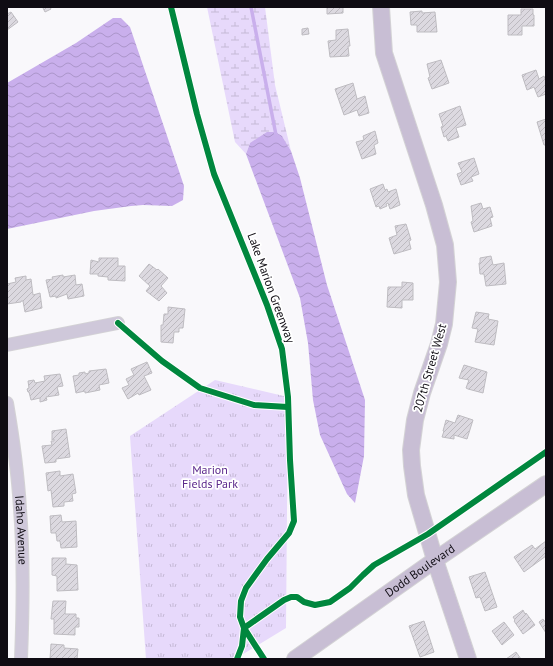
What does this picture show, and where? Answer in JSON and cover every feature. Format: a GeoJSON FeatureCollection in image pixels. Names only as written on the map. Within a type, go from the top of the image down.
{"type":"FeatureCollection","features":[{"type":"Feature","properties":{"kind":"street","name":"207th Street West"},"geometry":{"type":"LineString","coordinates":[[381,7],[384,53],[440,224],[448,282],[444,324],[439,344],[418,407],[413,428],[411,450],[413,479],[416,495],[435,560],[468,659]]}},
{"type":"Feature","properties":{"kind":"street"},"geometry":{"type":"LineString","coordinates":[[7,345],[118,323]]}},
{"type":"Feature","properties":{"kind":"street","name":"Idaho Avenue"},"geometry":{"type":"LineString","coordinates":[[7,403],[20,509],[23,585],[21,659]]}},
{"type":"Feature","properties":{"kind":"street","name":"Dodd Boulevard"},"geometry":{"type":"LineString","coordinates":[[295,659],[546,484]]}},
{"type":"Feature","properties":{"kind":"green space"},"geometry":{"type":"Polygon","coordinates":[[[207,7],[265,7],[275,85],[291,151],[282,136],[250,143],[246,154],[235,142],[207,7]]]}},
{"type":"Feature","properties":{"kind":"green space","name":"Marion Fields Park"},"geometry":{"type":"Polygon","coordinates":[[[215,380],[288,397],[286,628],[235,659],[146,659],[130,436],[215,380]]]}},
{"type":"Feature","properties":{"kind":"water"},"geometry":{"type":"Polygon","coordinates":[[[113,18],[121,18],[130,27],[184,186],[183,200],[172,206],[143,205],[94,211],[7,229],[7,83],[76,43],[113,18]]]}},
{"type":"Feature","properties":{"kind":"water"},"geometry":{"type":"Polygon","coordinates":[[[267,132],[275,132],[282,136],[291,151],[300,178],[327,285],[365,400],[364,456],[355,503],[347,494],[320,435],[313,400],[308,343],[300,298],[246,154],[250,143],[267,132]]]}},
{"type":"Feature","properties":{"kind":"building"},"geometry":{"type":"Polygon","coordinates":[[[44,7],[50,7],[51,9],[45,12],[44,7]]]}},
{"type":"Feature","properties":{"kind":"building"},"geometry":{"type":"Polygon","coordinates":[[[327,7],[343,7],[343,13],[327,14],[327,7]]]}},
{"type":"Feature","properties":{"kind":"building"},"geometry":{"type":"Polygon","coordinates":[[[521,9],[533,9],[534,26],[522,26],[522,35],[508,35],[508,15],[521,15],[521,9]]]}},
{"type":"Feature","properties":{"kind":"building"},"geometry":{"type":"Polygon","coordinates":[[[422,11],[422,13],[435,12],[437,32],[417,32],[417,25],[411,25],[410,12],[422,11]]]}},
{"type":"Feature","properties":{"kind":"building"},"geometry":{"type":"Polygon","coordinates":[[[11,12],[18,22],[7,30],[7,14],[11,12]]]}},
{"type":"Feature","properties":{"kind":"building"},"geometry":{"type":"Polygon","coordinates":[[[308,28],[309,34],[302,35],[302,29],[308,28]]]}},
{"type":"Feature","properties":{"kind":"building"},"geometry":{"type":"Polygon","coordinates":[[[348,29],[350,46],[348,46],[349,56],[330,57],[328,41],[336,40],[336,30],[348,29]]]}},
{"type":"Feature","properties":{"kind":"building"},"geometry":{"type":"Polygon","coordinates":[[[441,60],[449,83],[432,89],[428,78],[430,77],[427,64],[441,60]]]}},
{"type":"Feature","properties":{"kind":"building"},"geometry":{"type":"Polygon","coordinates":[[[536,70],[539,79],[544,76],[546,82],[546,94],[538,97],[534,87],[527,90],[522,75],[536,70]]]}},
{"type":"Feature","properties":{"kind":"building"},"geometry":{"type":"Polygon","coordinates":[[[353,83],[357,99],[365,96],[369,113],[359,116],[357,110],[344,115],[335,89],[353,83]]]}},
{"type":"Feature","properties":{"kind":"building"},"geometry":{"type":"Polygon","coordinates":[[[460,106],[466,125],[456,128],[459,137],[448,141],[446,136],[444,137],[441,127],[443,126],[439,114],[460,106]]]}},
{"type":"Feature","properties":{"kind":"building"},"geometry":{"type":"Polygon","coordinates":[[[546,119],[546,145],[544,145],[537,122],[546,119]]]}},
{"type":"Feature","properties":{"kind":"building"},"geometry":{"type":"Polygon","coordinates":[[[375,131],[378,143],[374,145],[376,154],[362,159],[356,142],[364,140],[363,136],[375,131]]]}},
{"type":"Feature","properties":{"kind":"building"},"geometry":{"type":"Polygon","coordinates":[[[474,158],[479,174],[471,177],[473,181],[461,185],[457,174],[462,172],[458,163],[474,158]]]}},
{"type":"Feature","properties":{"kind":"building"},"geometry":{"type":"Polygon","coordinates":[[[383,184],[385,190],[387,189],[388,192],[396,189],[400,205],[390,209],[388,203],[386,204],[387,206],[380,209],[379,206],[376,207],[370,189],[383,184]]]}},
{"type":"Feature","properties":{"kind":"building"},"geometry":{"type":"Polygon","coordinates":[[[481,203],[483,209],[490,207],[493,217],[490,218],[492,226],[474,232],[471,222],[473,221],[471,206],[481,203]]]}},
{"type":"Feature","properties":{"kind":"building"},"geometry":{"type":"Polygon","coordinates":[[[406,224],[411,240],[409,241],[411,249],[394,254],[389,238],[397,235],[395,226],[406,224]]]}},
{"type":"Feature","properties":{"kind":"building"},"geometry":{"type":"Polygon","coordinates":[[[491,256],[493,265],[504,263],[506,284],[486,286],[484,274],[480,274],[479,263],[480,258],[491,256]]]}},
{"type":"Feature","properties":{"kind":"building"},"geometry":{"type":"Polygon","coordinates":[[[99,258],[118,258],[118,266],[125,266],[125,281],[108,280],[108,277],[98,276],[98,274],[90,274],[91,260],[99,262],[99,258]]]}},
{"type":"Feature","properties":{"kind":"building"},"geometry":{"type":"Polygon","coordinates":[[[149,264],[157,270],[158,269],[168,278],[161,286],[167,293],[159,301],[146,291],[150,286],[139,276],[149,264]]]}},
{"type":"Feature","properties":{"kind":"building"},"geometry":{"type":"Polygon","coordinates":[[[63,275],[63,277],[75,275],[76,285],[82,284],[84,296],[68,299],[67,294],[56,298],[56,296],[50,297],[46,280],[63,275]]]}},
{"type":"Feature","properties":{"kind":"building"},"geometry":{"type":"Polygon","coordinates":[[[26,276],[26,280],[31,279],[33,295],[40,293],[42,308],[25,312],[23,301],[7,304],[7,284],[16,282],[15,278],[26,276]]]}},
{"type":"Feature","properties":{"kind":"building"},"geometry":{"type":"Polygon","coordinates":[[[402,282],[413,283],[413,300],[402,300],[402,308],[387,307],[388,287],[402,287],[402,282]]]}},
{"type":"Feature","properties":{"kind":"building"},"geometry":{"type":"Polygon","coordinates":[[[168,307],[185,309],[183,328],[179,328],[179,332],[174,332],[173,343],[161,342],[161,325],[163,325],[164,314],[168,314],[168,307]]]}},
{"type":"Feature","properties":{"kind":"building"},"geometry":{"type":"Polygon","coordinates":[[[476,312],[489,314],[488,319],[498,321],[494,345],[475,342],[478,329],[472,328],[476,312]]]}},
{"type":"Feature","properties":{"kind":"building"},"geometry":{"type":"Polygon","coordinates":[[[147,362],[152,373],[144,376],[151,390],[139,395],[138,393],[128,399],[122,388],[129,385],[126,379],[134,375],[131,369],[147,362]]]}},
{"type":"Feature","properties":{"kind":"building"},"geometry":{"type":"Polygon","coordinates":[[[464,365],[487,372],[483,393],[466,388],[469,380],[459,378],[464,365]]]}},
{"type":"Feature","properties":{"kind":"building"},"geometry":{"type":"Polygon","coordinates":[[[106,369],[109,383],[99,385],[100,390],[76,393],[73,376],[79,375],[79,373],[85,372],[85,374],[89,373],[89,371],[106,369]]]}},
{"type":"Feature","properties":{"kind":"building"},"geometry":{"type":"Polygon","coordinates":[[[60,374],[63,386],[57,387],[59,395],[46,397],[47,400],[40,402],[40,398],[31,400],[27,389],[29,388],[28,381],[34,380],[35,383],[45,381],[44,376],[60,374]]]}},
{"type":"Feature","properties":{"kind":"building"},"geometry":{"type":"Polygon","coordinates":[[[458,415],[473,420],[467,439],[454,435],[454,439],[442,437],[446,420],[455,423],[458,415]]]}},
{"type":"Feature","properties":{"kind":"building"},"geometry":{"type":"Polygon","coordinates":[[[66,429],[70,457],[56,459],[56,462],[45,463],[42,446],[52,445],[51,441],[54,441],[54,439],[52,440],[52,431],[66,429]]]}},
{"type":"Feature","properties":{"kind":"building"},"geometry":{"type":"Polygon","coordinates":[[[60,471],[60,476],[73,474],[76,493],[72,494],[73,501],[64,502],[64,506],[53,507],[51,490],[48,491],[46,473],[60,471]]]}},
{"type":"Feature","properties":{"kind":"building"},"geometry":{"type":"Polygon","coordinates":[[[61,515],[62,522],[76,521],[77,547],[61,548],[60,541],[57,541],[56,533],[51,533],[50,516],[61,515]]]}},
{"type":"Feature","properties":{"kind":"building"},"geometry":{"type":"Polygon","coordinates":[[[546,541],[546,556],[524,572],[514,557],[532,545],[535,549],[546,541]]]}},
{"type":"Feature","properties":{"kind":"building"},"geometry":{"type":"Polygon","coordinates":[[[52,558],[66,558],[66,564],[77,565],[78,590],[57,591],[57,576],[52,575],[52,558]]]}},
{"type":"Feature","properties":{"kind":"building"},"geometry":{"type":"Polygon","coordinates":[[[485,572],[497,607],[485,611],[480,597],[476,598],[469,577],[485,572]]]}},
{"type":"Feature","properties":{"kind":"building"},"geometry":{"type":"Polygon","coordinates":[[[53,601],[66,601],[65,614],[76,614],[76,618],[79,618],[79,627],[75,627],[75,635],[54,634],[54,619],[51,619],[53,601]]]}},
{"type":"Feature","properties":{"kind":"building"},"geometry":{"type":"Polygon","coordinates":[[[523,610],[535,625],[523,634],[513,617],[523,610]]]}},
{"type":"Feature","properties":{"kind":"building"},"geometry":{"type":"Polygon","coordinates":[[[543,619],[546,623],[546,633],[539,622],[543,619]]]}},
{"type":"Feature","properties":{"kind":"building"},"geometry":{"type":"Polygon","coordinates":[[[424,621],[434,652],[420,657],[409,626],[424,621]]]}},
{"type":"Feature","properties":{"kind":"building"},"geometry":{"type":"Polygon","coordinates":[[[504,622],[514,635],[502,645],[492,631],[504,622]]]}},
{"type":"Feature","properties":{"kind":"building"},"geometry":{"type":"Polygon","coordinates":[[[51,644],[64,645],[64,648],[78,649],[77,659],[50,659],[51,644]]]}},
{"type":"Feature","properties":{"kind":"building"},"geometry":{"type":"Polygon","coordinates":[[[516,652],[521,659],[506,659],[516,652]]]}},
{"type":"Feature","properties":{"kind":"waterway"},"geometry":{"type":"LineString","coordinates":[[251,7],[276,135]]}},
{"type":"Feature","properties":{"kind":"cycle path","name":"Lake Marion Greenway"},"geometry":{"type":"LineString","coordinates":[[171,7],[197,114],[214,174],[267,305],[282,349],[288,397],[294,521],[289,533],[267,559],[246,588],[241,601],[240,617],[244,628],[264,659]]}},
{"type":"Feature","properties":{"kind":"cycle path"},"geometry":{"type":"LineString","coordinates":[[118,323],[162,361],[200,388],[254,405],[288,407]]}},
{"type":"Feature","properties":{"kind":"cycle path"},"geometry":{"type":"LineString","coordinates":[[237,659],[242,646],[244,628],[284,600],[291,597],[297,597],[304,602],[315,605],[330,602],[350,588],[374,565],[428,534],[546,452]]}}]}
